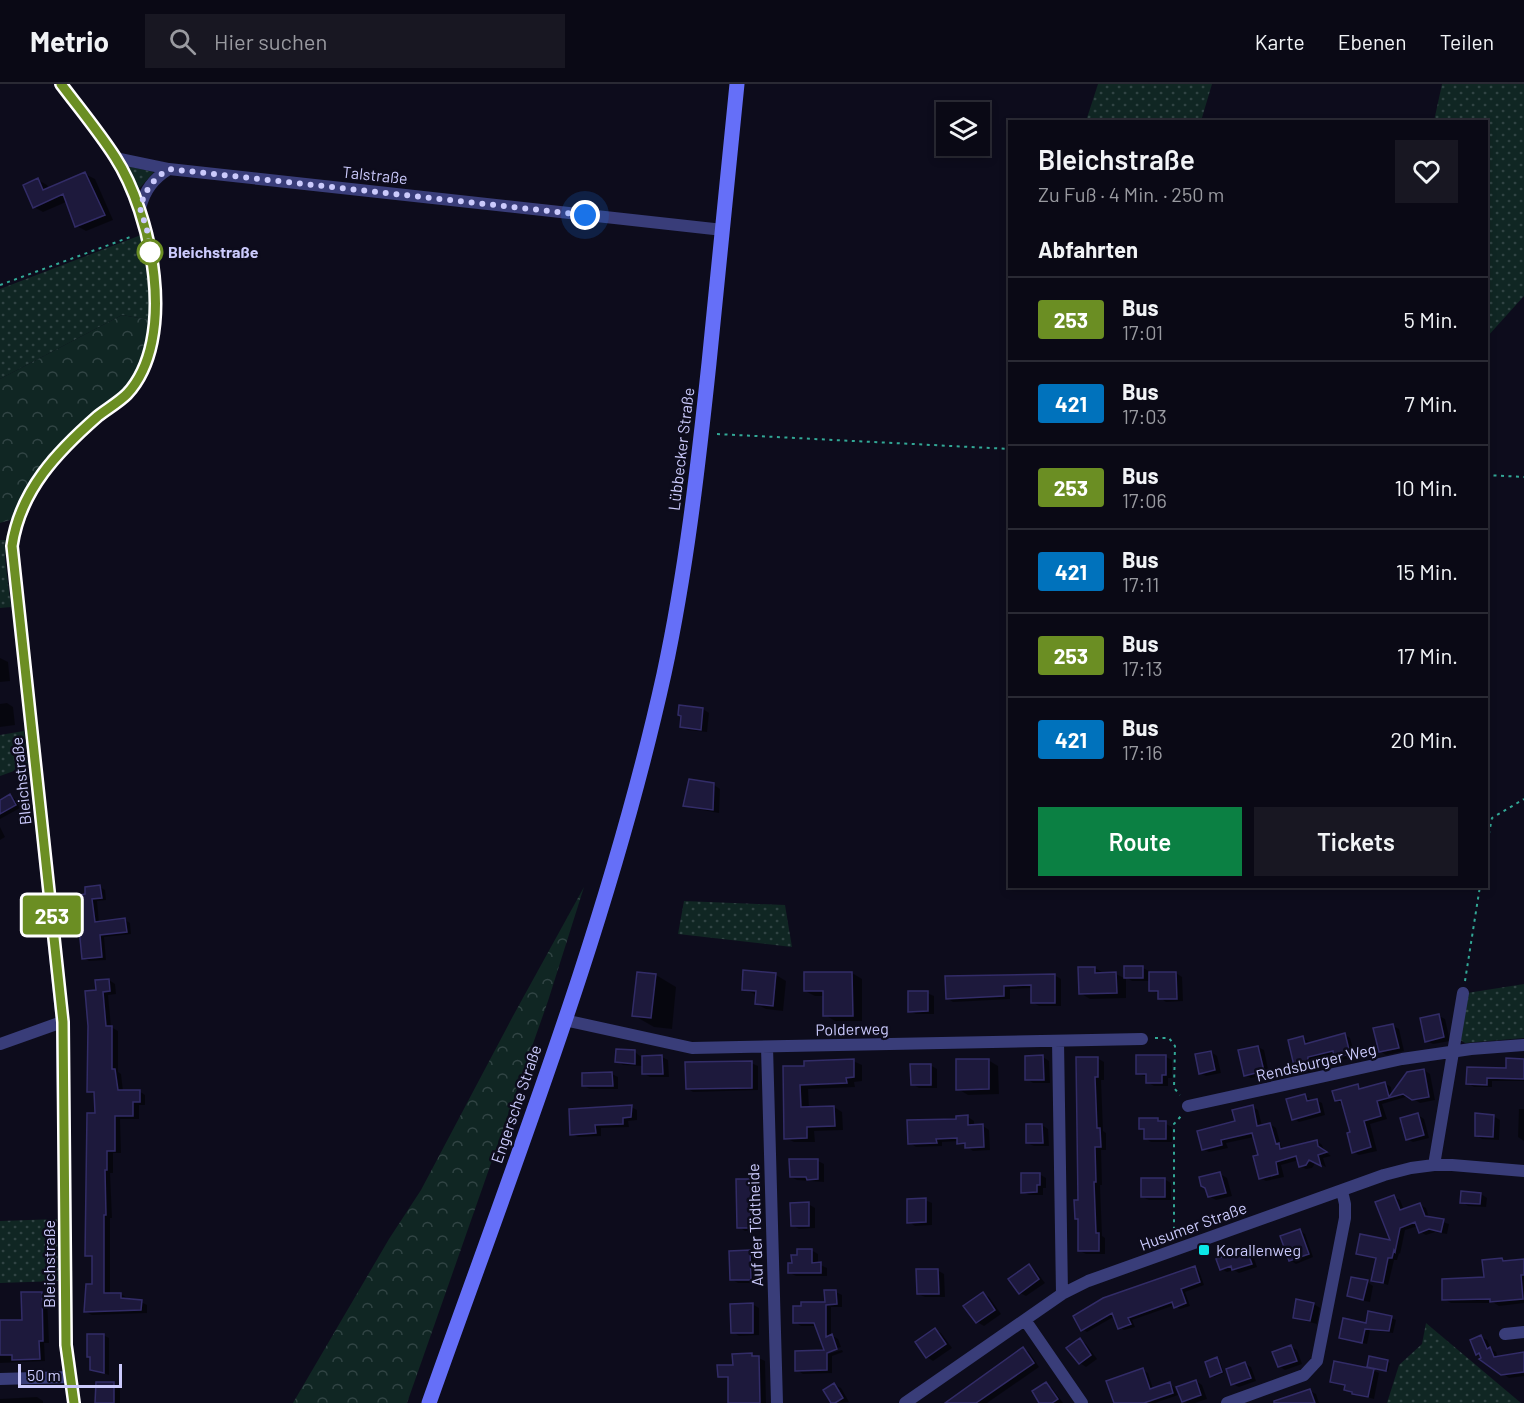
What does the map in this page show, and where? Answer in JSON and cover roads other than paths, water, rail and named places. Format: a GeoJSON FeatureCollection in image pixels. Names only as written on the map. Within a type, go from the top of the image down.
{"type":"FeatureCollection","features":[{"type":"Feature","properties":{"kind":"main road","name":"Lübbecker Straße"},"geometry":{"type":"LineString","coordinates":[[630,814],[664,672],[685,559],[702,433],[738,84]]}},
{"type":"Feature","properties":{"kind":"main road","name":"Engersche Straße"},"geometry":{"type":"LineString","coordinates":[[429,1403],[564,1020],[630,814]]}},
{"type":"Feature","properties":{"kind":"street"},"geometry":{"type":"LineString","coordinates":[[61,84],[116,158]]}},
{"type":"Feature","properties":{"kind":"street","name":"Talstraße"},"geometry":{"type":"LineString","coordinates":[[116,158],[169,169],[723,230]]}},
{"type":"Feature","properties":{"kind":"street","name":"Bleichstraße"},"geometry":{"type":"LineString","coordinates":[[74,1403],[66,1345],[63,1022],[12,546],[14,531],[27,499],[43,471],[67,443],[126,394],[147,361],[154,336],[156,307],[147,230],[140,208],[116,158]]}},
{"type":"Feature","properties":{"kind":"street"},"geometry":{"type":"LineString","coordinates":[[140,208],[155,178],[169,169]]}},
{"type":"Feature","properties":{"kind":"street"},"geometry":{"type":"LineString","coordinates":[[1434,1165],[1463,993]]}},
{"type":"Feature","properties":{"kind":"street","name":"Polderweg"},"geometry":{"type":"LineString","coordinates":[[564,1020],[692,1048],[1142,1039]]}},
{"type":"Feature","properties":{"kind":"street"},"geometry":{"type":"LineString","coordinates":[[0,1044],[63,1022]]}},
{"type":"Feature","properties":{"kind":"street"},"geometry":{"type":"LineString","coordinates":[[1058,1041],[1062,1294]]}},
{"type":"Feature","properties":{"kind":"street","name":"Rendsburger Weg"},"geometry":{"type":"LineString","coordinates":[[1188,1106],[1402,1059],[1471,1049],[1524,1045]]}},
{"type":"Feature","properties":{"kind":"street","name":"Auf der Tödtheide"},"geometry":{"type":"LineString","coordinates":[[767,1047],[777,1403]]}},
{"type":"Feature","properties":{"kind":"street","name":"Husumer Straße"},"geometry":{"type":"LineString","coordinates":[[905,1403],[1062,1294],[1088,1281],[1384,1175],[1411,1168],[1452,1165],[1524,1171]]}},
{"type":"Feature","properties":{"kind":"street"},"geometry":{"type":"LineString","coordinates":[[1227,1403],[1304,1374],[1317,1361],[1345,1218],[1342,1191]]}},
{"type":"Feature","properties":{"kind":"street"},"geometry":{"type":"LineString","coordinates":[[1025,1320],[1082,1403]]}},
{"type":"Feature","properties":{"kind":"street"},"geometry":{"type":"LineString","coordinates":[[1505,1334],[1524,1332]]}},
{"type":"Feature","properties":{"kind":"street"},"geometry":{"type":"LineString","coordinates":[[0,1379],[70,1377]]}},
{"type":"Feature","properties":{"kind":"place","name":"Bleichstraße"},"geometry":{"type":"Point","coordinates":[150,252]}},
{"type":"Feature","properties":{"kind":"place","name":"Korallenweg"},"geometry":{"type":"Point","coordinates":[1204,1250]}}]}
